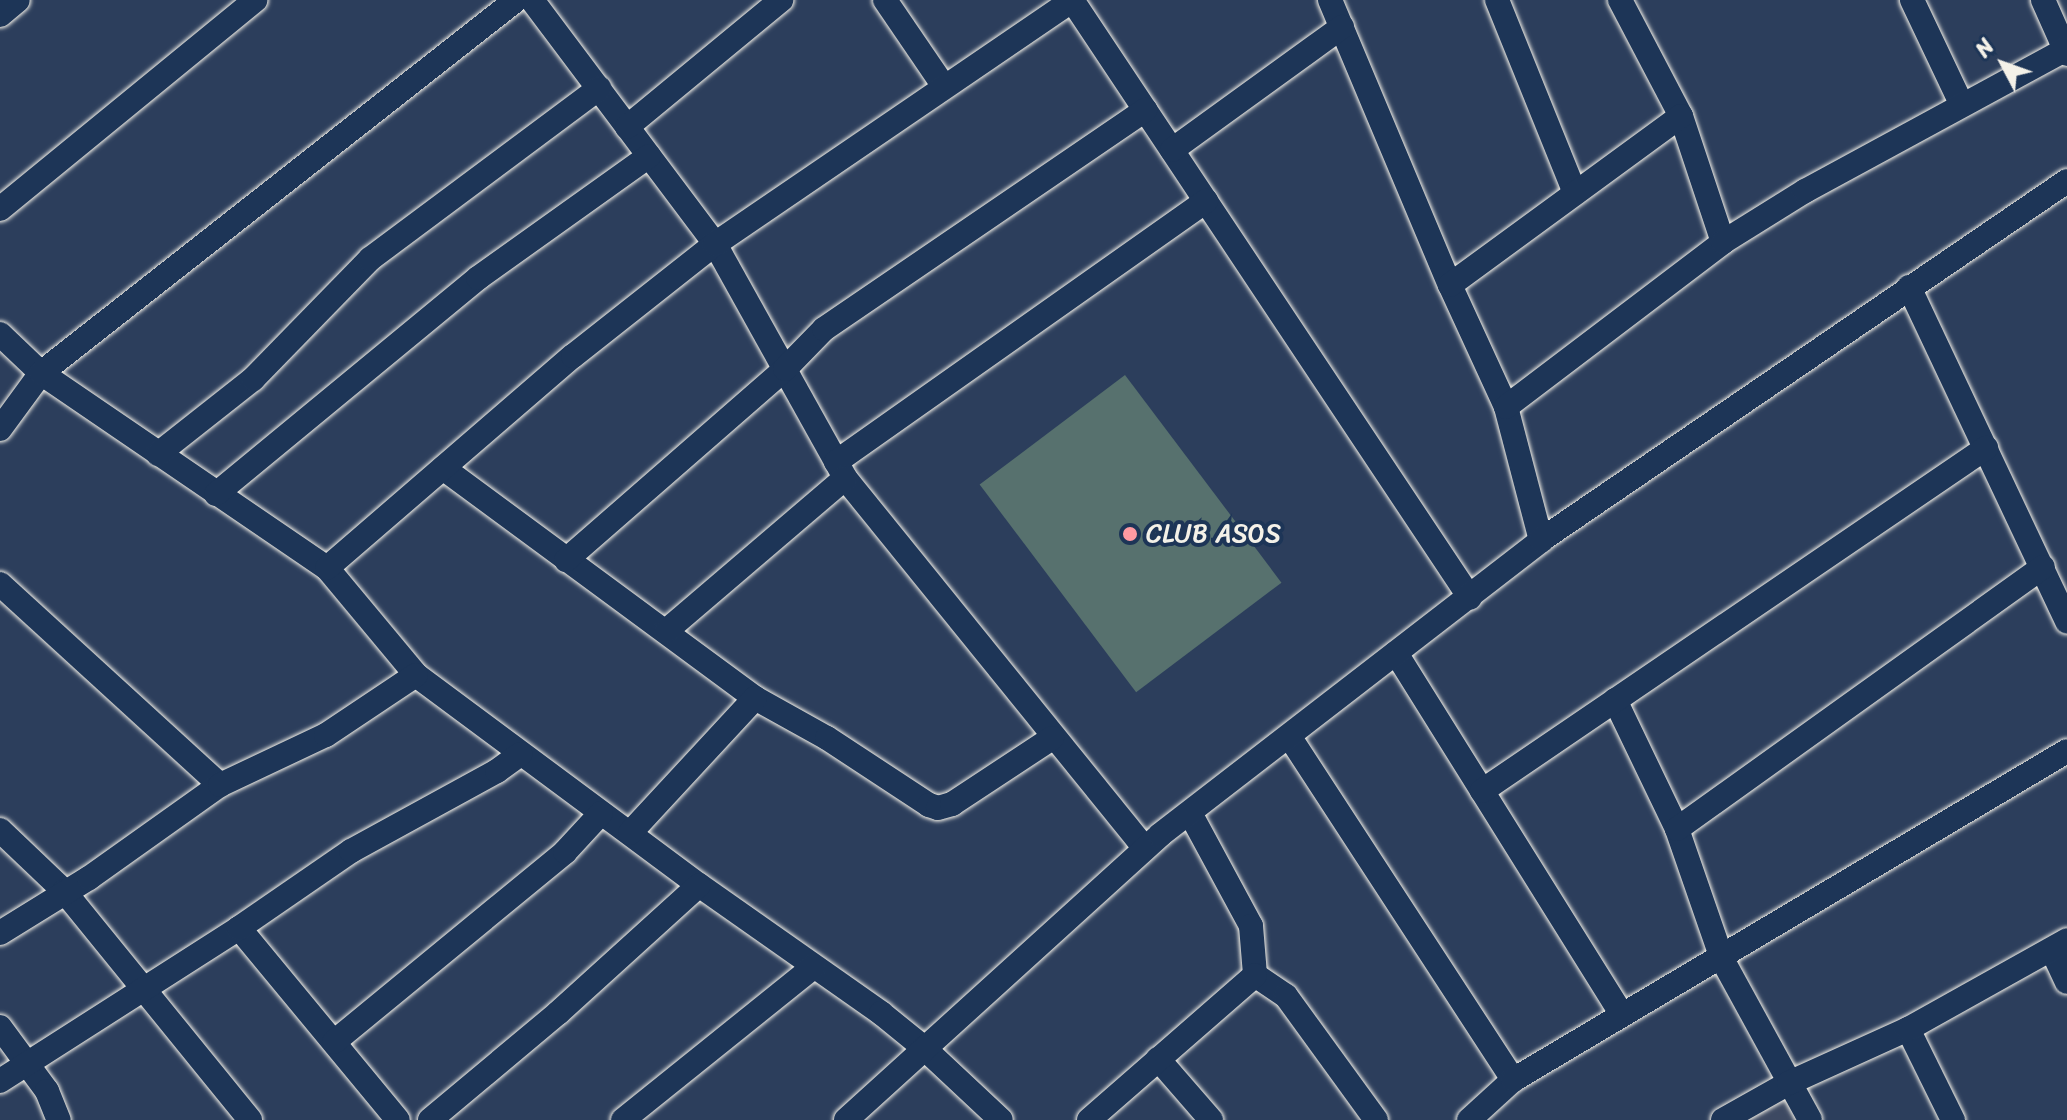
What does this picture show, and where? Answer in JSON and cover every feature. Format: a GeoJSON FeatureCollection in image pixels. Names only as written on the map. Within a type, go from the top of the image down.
{"type":"FeatureCollection","features":[{"type":"Feature","properties":{"kind":"street"},"geometry":{"type":"LineString","coordinates":[[0,15],[18,0]]}},
{"type":"Feature","properties":{"kind":"street"},"geometry":{"type":"LineString","coordinates":[[0,209],[255,0]]}},
{"type":"Feature","properties":{"kind":"street"},"geometry":{"type":"LineString","coordinates":[[0,429],[41,373],[516,0]]}},
{"type":"Feature","properties":{"kind":"street"},"geometry":{"type":"LineString","coordinates":[[532,0],[715,244],[841,470],[1052,738],[1145,848]]}},
{"type":"Feature","properties":{"kind":"street"},"geometry":{"type":"LineString","coordinates":[[627,127],[754,9],[781,0]]}},
{"type":"Feature","properties":{"kind":"street"},"geometry":{"type":"LineString","coordinates":[[885,0],[943,85]]}},
{"type":"Feature","properties":{"kind":"street"},"geometry":{"type":"LineString","coordinates":[[327,568],[573,356],[715,244],[943,85],[1072,0],[1470,598]]}},
{"type":"Feature","properties":{"kind":"street"},"geometry":{"type":"LineString","coordinates":[[1330,0],[1450,285],[1506,407],[1541,540]]}},
{"type":"Feature","properties":{"kind":"street"},"geometry":{"type":"LineString","coordinates":[[1497,0],[1575,193]]}},
{"type":"Feature","properties":{"kind":"street"},"geometry":{"type":"LineString","coordinates":[[1620,0],[1681,116],[1723,242]]}},
{"type":"Feature","properties":{"kind":"street"},"geometry":{"type":"LineString","coordinates":[[1912,0],[1961,103]]}},
{"type":"Feature","properties":{"kind":"street"},"geometry":{"type":"LineString","coordinates":[[1506,407],[1723,242],[1805,191],[1961,103],[2066,52],[2043,0]]}},
{"type":"Feature","properties":{"kind":"street"},"geometry":{"type":"LineString","coordinates":[[1172,150],[1342,27]]}},
{"type":"Feature","properties":{"kind":"street"},"geometry":{"type":"LineString","coordinates":[[158,454],[253,379],[370,259],[599,88]]}},
{"type":"Feature","properties":{"kind":"street"},"geometry":{"type":"LineString","coordinates":[[566,560],[785,369],[824,329],[1145,110]]}},
{"type":"Feature","properties":{"kind":"street"},"geometry":{"type":"LineString","coordinates":[[1450,285],[1681,116]]}},
{"type":"Feature","properties":{"kind":"street"},"geometry":{"type":"LineString","coordinates":[[216,494],[478,278],[649,156]]}},
{"type":"Feature","properties":{"kind":"street"},"geometry":{"type":"LineString","coordinates":[[846,1120],[1145,848],[1541,540],[2067,181]]}},
{"type":"Feature","properties":{"kind":"street"},"geometry":{"type":"LineString","coordinates":[[666,631],[841,470],[1206,201]]}},
{"type":"Feature","properties":{"kind":"street"},"geometry":{"type":"LineString","coordinates":[[1909,287],[2067,622]]}},
{"type":"Feature","properties":{"kind":"street"},"geometry":{"type":"LineString","coordinates":[[0,334],[41,373],[327,568],[416,675],[699,885],[881,1013],[924,1048],[1001,1120]]}},
{"type":"Feature","properties":{"kind":"street"},"geometry":{"type":"LineString","coordinates":[[1482,791],[1986,448]]}},
{"type":"Feature","properties":{"kind":"street"},"geometry":{"type":"LineString","coordinates":[[443,468],[755,698],[938,808],[952,804],[1052,738]]}},
{"type":"Feature","properties":{"kind":"street"},"geometry":{"type":"LineString","coordinates":[[1677,829],[2043,567]]}},
{"type":"Feature","properties":{"kind":"street"},"geometry":{"type":"LineString","coordinates":[[0,584],[220,785]]}},
{"type":"Feature","properties":{"kind":"street"},"geometry":{"type":"LineString","coordinates":[[1396,653],[1622,1014]]}},
{"type":"Feature","properties":{"kind":"street"},"geometry":{"type":"LineString","coordinates":[[0,933],[89,878],[220,785],[326,735],[416,675]]}},
{"type":"Feature","properties":{"kind":"street"},"geometry":{"type":"LineString","coordinates":[[630,833],[755,698]]}},
{"type":"Feature","properties":{"kind":"street"},"geometry":{"type":"LineString","coordinates":[[1615,700],[1677,829],[1722,959],[1810,1120]]}},
{"type":"Feature","properties":{"kind":"street"},"geometry":{"type":"LineString","coordinates":[[1289,736],[1513,1080]]}},
{"type":"Feature","properties":{"kind":"street"},"geometry":{"type":"LineString","coordinates":[[1469,1120],[1513,1080],[1622,1014],[1722,959],[2067,751]]}},
{"type":"Feature","properties":{"kind":"street"},"geometry":{"type":"LineString","coordinates":[[0,1081],[239,928],[351,851],[483,779],[520,754]]}},
{"type":"Feature","properties":{"kind":"street"},"geometry":{"type":"LineString","coordinates":[[334,1042],[565,852],[601,813]]}},
{"type":"Feature","properties":{"kind":"street"},"geometry":{"type":"LineString","coordinates":[[1190,813],[1251,926],[1255,975]]}},
{"type":"Feature","properties":{"kind":"street"},"geometry":{"type":"LineString","coordinates":[[0,830],[64,891],[250,1120]]}},
{"type":"Feature","properties":{"kind":"street"},"geometry":{"type":"LineString","coordinates":[[430,1120],[558,1013],[699,885]]}},
{"type":"Feature","properties":{"kind":"street"},"geometry":{"type":"LineString","coordinates":[[239,928],[398,1120]]}},
{"type":"Feature","properties":{"kind":"street"},"geometry":{"type":"LineString","coordinates":[[1723,1120],[1789,1083],[1908,1029],[2059,945],[2067,982]]}},
{"type":"Feature","properties":{"kind":"street"},"geometry":{"type":"LineString","coordinates":[[623,1120],[813,967]]}},
{"type":"Feature","properties":{"kind":"street"},"geometry":{"type":"LineString","coordinates":[[1089,1120],[1255,975]]}},
{"type":"Feature","properties":{"kind":"street"},"geometry":{"type":"LineString","coordinates":[[1255,975],[1286,996],[1376,1120]]}},
{"type":"Feature","properties":{"kind":"street"},"geometry":{"type":"LineString","coordinates":[[0,1027],[47,1091],[59,1120]]}},
{"type":"Feature","properties":{"kind":"street"},"geometry":{"type":"LineString","coordinates":[[1908,1029],[1953,1120]]}},
{"type":"Feature","properties":{"kind":"street"},"geometry":{"type":"LineString","coordinates":[[1158,1059],[1211,1120]]}},
{"type":"Feature","properties":{"kind":"shaded area"},"geometry":{"type":"Polygon","coordinates":[[[1785,1095],[1799,1120],[1745,1120],[1785,1095]]]}},
{"type":"Feature","properties":{"kind":"green space","name":"CLUB ASOS"},"geometry":{"type":"Polygon","coordinates":[[[1125,375],[1281,583],[1136,692],[980,485],[1125,375]]]}},
{"type":"Feature","properties":{"kind":"place","name":"CLUB ASOS"},"geometry":{"type":"Point","coordinates":[1130,534]}}]}
